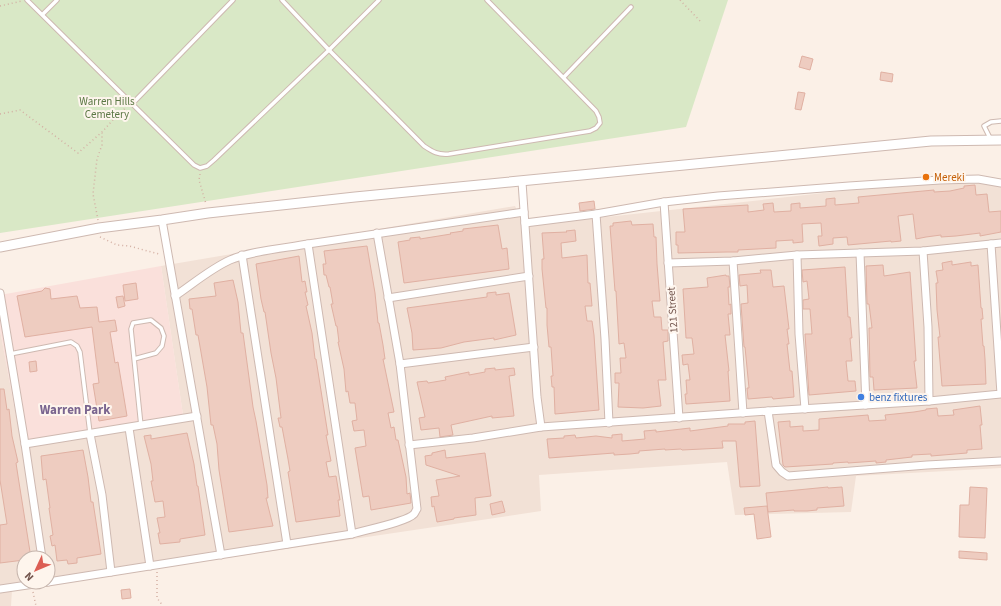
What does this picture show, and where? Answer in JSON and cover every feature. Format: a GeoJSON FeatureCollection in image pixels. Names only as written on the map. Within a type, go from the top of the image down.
{"type":"FeatureCollection","features":[{"type":"Feature","properties":{"kind":"street"},"geometry":{"type":"LineString","coordinates":[[0,247],[99,228],[208,213],[355,197],[522,182],[759,157],[931,142],[996,140]]}},
{"type":"Feature","properties":{"kind":"street"},"geometry":{"type":"LineString","coordinates":[[525,223],[596,214],[664,202],[820,188],[940,180],[978,179],[1001,183]]}},
{"type":"Feature","properties":{"kind":"street"},"geometry":{"type":"LineString","coordinates":[[522,182],[537,397],[541,427]]}},
{"type":"Feature","properties":{"kind":"street","name":"121 Street"},"geometry":{"type":"LineString","coordinates":[[664,202],[680,418]]}},
{"type":"Feature","properties":{"kind":"street"},"geometry":{"type":"LineString","coordinates":[[175,296],[218,266],[242,255],[377,233],[524,212]]}},
{"type":"Feature","properties":{"kind":"street"},"geometry":{"type":"LineString","coordinates":[[596,214],[606,339],[609,423]]}},
{"type":"Feature","properties":{"kind":"street"},"geometry":{"type":"LineString","coordinates":[[162,220],[167,256],[221,554]]}},
{"type":"Feature","properties":{"kind":"street"},"geometry":{"type":"LineString","coordinates":[[56,581],[352,534],[399,521],[414,514],[417,509],[400,364],[377,233]]}},
{"type":"Feature","properties":{"kind":"street"},"geometry":{"type":"LineString","coordinates":[[668,263],[733,261],[797,255],[923,250],[1001,243]]}},
{"type":"Feature","properties":{"kind":"street"},"geometry":{"type":"LineString","coordinates":[[308,244],[352,534]]}},
{"type":"Feature","properties":{"kind":"street"},"geometry":{"type":"LineString","coordinates":[[409,445],[473,438],[541,427],[929,401],[1001,394],[991,244]]}},
{"type":"Feature","properties":{"kind":"street"},"geometry":{"type":"LineString","coordinates":[[923,250],[928,327],[929,401]]}},
{"type":"Feature","properties":{"kind":"street"},"geometry":{"type":"LineString","coordinates":[[860,253],[866,405]]}},
{"type":"Feature","properties":{"kind":"street"},"geometry":{"type":"LineString","coordinates":[[242,255],[287,544]]}},
{"type":"Feature","properties":{"kind":"street"},"geometry":{"type":"LineString","coordinates":[[797,255],[799,334],[805,409]]}},
{"type":"Feature","properties":{"kind":"street"},"geometry":{"type":"LineString","coordinates":[[733,261],[743,413]]}},
{"type":"Feature","properties":{"kind":"street"},"geometry":{"type":"LineString","coordinates":[[388,298],[528,276]]}},
{"type":"Feature","properties":{"kind":"street"},"geometry":{"type":"LineString","coordinates":[[0,293],[1,309],[25,444],[41,550]]}},
{"type":"Feature","properties":{"kind":"street"},"geometry":{"type":"LineString","coordinates":[[400,364],[534,347]]}},
{"type":"Feature","properties":{"kind":"street"},"geometry":{"type":"LineString","coordinates":[[768,411],[776,465],[788,476],[904,466],[1001,461]]}},
{"type":"Feature","properties":{"kind":"street"},"geometry":{"type":"LineString","coordinates":[[25,444],[197,416]]}},
{"type":"Feature","properties":{"kind":"street"},"geometry":{"type":"LineString","coordinates":[[129,428],[154,565]]}},
{"type":"Feature","properties":{"kind":"street"},"geometry":{"type":"LineString","coordinates":[[90,434],[102,495],[111,572]]}},
{"type":"Feature","properties":{"kind":"street"},"geometry":{"type":"LineString","coordinates":[[0,588],[16,586]]}},
{"type":"Feature","properties":{"kind":"lane"},"geometry":{"type":"LineString","coordinates":[[27,0],[43,14],[194,165],[200,168],[207,166],[214,160],[379,0]]}},
{"type":"Feature","properties":{"kind":"lane"},"geometry":{"type":"LineString","coordinates":[[43,14],[57,0]]}},
{"type":"Feature","properties":{"kind":"lane"},"geometry":{"type":"LineString","coordinates":[[132,104],[233,0]]}},
{"type":"Feature","properties":{"kind":"lane"},"geometry":{"type":"LineString","coordinates":[[282,0],[329,50],[424,146],[432,152],[440,155],[449,154],[590,131],[596,128],[600,123],[596,111],[488,0]]}},
{"type":"Feature","properties":{"kind":"lane"},"geometry":{"type":"LineString","coordinates":[[564,77],[631,7]]}},
{"type":"Feature","properties":{"kind":"lane"},"geometry":{"type":"LineString","coordinates":[[996,140],[984,126],[991,122],[1001,121]]}},
{"type":"Feature","properties":{"kind":"lane"},"geometry":{"type":"LineString","coordinates":[[134,359],[156,353],[162,346],[164,336],[161,328],[152,320],[133,324],[131,329],[134,359],[141,426]]}},
{"type":"Feature","properties":{"kind":"lane"},"geometry":{"type":"LineString","coordinates":[[10,354],[71,342],[77,346],[80,352],[82,365],[90,434]]}},
{"type":"Feature","properties":{"kind":"path"},"geometry":{"type":"LineString","coordinates":[[0,6],[27,0]]}},
{"type":"Feature","properties":{"kind":"path"},"geometry":{"type":"LineString","coordinates":[[680,0],[701,22]]}},
{"type":"Feature","properties":{"kind":"path"},"geometry":{"type":"LineString","coordinates":[[0,114],[20,110],[78,153],[102,132],[119,113],[132,104]]}},
{"type":"Feature","properties":{"kind":"path"},"geometry":{"type":"LineString","coordinates":[[99,228],[93,194],[97,159],[102,145],[102,132]]}},
{"type":"Feature","properties":{"kind":"path"},"geometry":{"type":"LineString","coordinates":[[200,168],[199,180],[208,213]]}},
{"type":"Feature","properties":{"kind":"path"},"geometry":{"type":"LineString","coordinates":[[87,230],[117,245],[129,246],[167,256]]}},
{"type":"Feature","properties":{"kind":"path"},"geometry":{"type":"LineString","coordinates":[[154,565],[157,598],[163,606]]}},
{"type":"Feature","properties":{"kind":"path"},"geometry":{"type":"LineString","coordinates":[[32,590],[36,606]]}},
{"type":"Feature","properties":{"kind":"shaded area"},"geometry":{"type":"Polygon","coordinates":[[[979,176],[1001,185],[1001,468],[856,476],[851,512],[735,515],[727,462],[539,475],[541,511],[56,583],[56,550],[16,550],[16,589],[12,590],[11,606],[0,606],[0,330],[22,448],[184,422],[161,266],[515,206],[524,226],[979,176]]]}},
{"type":"Feature","properties":{"kind":"shaded area"},"geometry":{"type":"Polygon","coordinates":[[[161,266],[184,422],[22,448],[0,330],[0,295],[161,266]]]}},
{"type":"Feature","properties":{"kind":"green space","name":"Warren Hills Cemetery"},"geometry":{"type":"Polygon","coordinates":[[[0,0],[728,0],[686,127],[0,233],[0,0]]]}},
{"type":"Feature","properties":{"kind":"building"},"geometry":{"type":"Polygon","coordinates":[[[802,56],[813,59],[810,70],[799,67],[802,56]]]}},
{"type":"Feature","properties":{"kind":"building"},"geometry":{"type":"Polygon","coordinates":[[[881,72],[893,74],[892,82],[880,80],[881,72]]]}},
{"type":"Feature","properties":{"kind":"building"},"geometry":{"type":"Polygon","coordinates":[[[798,92],[805,93],[801,110],[795,109],[798,92]]]}},
{"type":"Feature","properties":{"kind":"building"},"geometry":{"type":"Polygon","coordinates":[[[975,185],[976,195],[987,194],[989,212],[1001,211],[1001,232],[980,236],[980,233],[941,237],[941,235],[916,239],[913,214],[898,216],[901,241],[848,245],[847,237],[833,238],[833,244],[819,246],[818,236],[822,236],[821,223],[802,224],[803,242],[793,243],[793,240],[776,241],[776,248],[738,250],[738,252],[678,253],[678,245],[676,245],[676,232],[685,232],[683,209],[748,205],[748,212],[764,210],[763,204],[773,203],[774,212],[791,211],[791,204],[800,203],[800,208],[826,206],[826,199],[835,198],[835,205],[859,203],[858,197],[934,190],[934,192],[950,191],[964,188],[964,186],[975,185]]]}},
{"type":"Feature","properties":{"kind":"building"},"geometry":{"type":"Polygon","coordinates":[[[594,201],[595,209],[580,211],[579,203],[594,201]]]}},
{"type":"Feature","properties":{"kind":"building"},"geometry":{"type":"Polygon","coordinates":[[[631,221],[632,225],[653,224],[654,237],[656,237],[660,301],[652,301],[654,317],[661,317],[662,330],[668,330],[668,341],[663,342],[666,380],[658,380],[661,406],[643,408],[618,407],[619,383],[615,383],[615,373],[621,373],[620,358],[626,358],[624,343],[619,344],[610,226],[613,226],[613,223],[631,221]]]}},
{"type":"Feature","properties":{"kind":"building"},"geometry":{"type":"Polygon","coordinates":[[[498,225],[502,249],[507,248],[509,269],[404,283],[398,242],[410,240],[410,238],[420,237],[420,239],[451,234],[450,233],[463,231],[463,229],[498,225]]]}},
{"type":"Feature","properties":{"kind":"building"},"geometry":{"type":"Polygon","coordinates":[[[575,230],[576,241],[561,243],[562,258],[587,255],[588,283],[590,283],[592,306],[585,306],[587,321],[592,321],[594,335],[599,410],[555,414],[554,387],[552,387],[551,376],[553,376],[551,347],[549,347],[547,308],[542,269],[542,259],[544,259],[542,233],[567,232],[566,231],[575,230]]]}},
{"type":"Feature","properties":{"kind":"building"},"geometry":{"type":"Polygon","coordinates":[[[367,246],[375,293],[378,323],[385,359],[383,359],[394,412],[388,413],[391,428],[394,427],[396,440],[398,440],[406,477],[407,494],[410,493],[411,503],[371,510],[369,496],[363,497],[355,448],[366,446],[364,430],[354,431],[352,421],[357,420],[355,403],[350,403],[348,391],[346,392],[337,326],[331,304],[333,304],[330,287],[326,275],[324,275],[323,264],[326,264],[324,251],[367,246]]]}},
{"type":"Feature","properties":{"kind":"building"},"geometry":{"type":"Polygon","coordinates":[[[299,256],[302,282],[305,281],[307,292],[305,292],[308,305],[306,306],[312,333],[328,435],[326,435],[331,461],[326,462],[329,477],[336,476],[340,500],[338,500],[340,516],[296,522],[288,472],[290,471],[288,459],[282,427],[280,427],[278,418],[281,418],[276,378],[256,264],[299,256]]]}},
{"type":"Feature","properties":{"kind":"building"},"geometry":{"type":"Polygon","coordinates":[[[952,261],[952,265],[971,262],[971,266],[978,265],[983,319],[981,319],[986,384],[942,386],[938,337],[940,337],[937,310],[936,283],[938,283],[936,271],[943,270],[942,263],[952,261]]]}},
{"type":"Feature","properties":{"kind":"building"},"geometry":{"type":"Polygon","coordinates":[[[883,265],[884,276],[910,272],[916,361],[914,361],[917,388],[874,390],[873,377],[870,377],[869,328],[872,328],[869,304],[867,304],[866,266],[883,265]]]}},
{"type":"Feature","properties":{"kind":"building"},"geometry":{"type":"Polygon","coordinates":[[[845,267],[848,317],[850,317],[852,338],[850,338],[852,361],[846,361],[848,381],[855,381],[856,391],[809,395],[805,334],[812,334],[810,309],[803,309],[803,300],[809,299],[807,281],[803,282],[802,270],[845,267]]]}},
{"type":"Feature","properties":{"kind":"building"},"geometry":{"type":"Polygon","coordinates":[[[760,270],[771,270],[773,287],[784,286],[789,329],[787,329],[789,344],[787,344],[790,371],[792,371],[794,397],[748,399],[747,388],[749,388],[741,304],[748,303],[747,285],[740,286],[739,275],[761,273],[760,270]]]}},
{"type":"Feature","properties":{"kind":"building"},"geometry":{"type":"Polygon","coordinates":[[[726,275],[729,276],[729,305],[731,304],[731,314],[728,314],[730,335],[725,335],[729,371],[730,401],[686,404],[686,380],[690,380],[688,364],[683,365],[682,355],[694,354],[692,338],[686,338],[683,289],[708,287],[707,278],[726,275]]]}},
{"type":"Feature","properties":{"kind":"building"},"geometry":{"type":"Polygon","coordinates":[[[233,280],[238,302],[241,333],[243,333],[253,407],[267,485],[268,498],[266,498],[273,526],[229,532],[219,470],[217,444],[213,425],[211,425],[207,387],[198,335],[196,335],[189,299],[216,296],[214,283],[233,280]]]}},
{"type":"Feature","properties":{"kind":"building"},"geometry":{"type":"Polygon","coordinates":[[[136,283],[138,299],[125,301],[123,285],[136,283]]]}},
{"type":"Feature","properties":{"kind":"building"},"geometry":{"type":"Polygon","coordinates":[[[45,288],[50,289],[51,299],[77,296],[80,308],[97,307],[99,322],[115,320],[117,331],[110,332],[115,363],[118,362],[127,416],[99,421],[93,384],[99,383],[92,327],[25,337],[17,296],[42,291],[45,288]]]}},
{"type":"Feature","properties":{"kind":"building"},"geometry":{"type":"Polygon","coordinates":[[[496,292],[496,295],[509,293],[516,335],[494,340],[494,338],[464,342],[441,348],[413,350],[412,333],[407,308],[487,297],[487,293],[496,292]]]}},
{"type":"Feature","properties":{"kind":"building"},"geometry":{"type":"Polygon","coordinates":[[[123,296],[125,306],[118,308],[116,297],[123,296]]]}},
{"type":"Feature","properties":{"kind":"building"},"geometry":{"type":"Polygon","coordinates":[[[36,361],[37,371],[30,372],[29,362],[36,361]]]}},
{"type":"Feature","properties":{"kind":"building"},"geometry":{"type":"Polygon","coordinates":[[[495,368],[495,370],[514,368],[515,375],[509,376],[514,416],[492,418],[492,416],[451,425],[453,435],[440,437],[439,428],[421,430],[419,418],[425,417],[417,382],[427,381],[428,383],[446,380],[445,377],[469,372],[469,375],[485,372],[485,369],[495,368]]]}},
{"type":"Feature","properties":{"kind":"building"},"geometry":{"type":"Polygon","coordinates":[[[0,389],[4,389],[18,462],[16,463],[30,550],[16,550],[16,561],[0,563],[0,525],[7,524],[0,480],[0,389]]]}},
{"type":"Feature","properties":{"kind":"building"},"geometry":{"type":"Polygon","coordinates":[[[980,406],[982,449],[967,450],[967,453],[931,456],[931,454],[912,455],[912,457],[886,460],[886,462],[876,463],[876,461],[848,462],[785,467],[783,465],[778,422],[790,421],[790,427],[803,426],[803,431],[819,430],[819,419],[868,415],[869,421],[886,420],[885,415],[937,408],[938,416],[954,415],[953,410],[980,406]]]}},
{"type":"Feature","properties":{"kind":"building"},"geometry":{"type":"Polygon","coordinates":[[[755,421],[760,486],[740,487],[736,441],[722,441],[723,448],[682,450],[665,449],[639,451],[639,453],[630,454],[614,455],[614,453],[549,458],[547,439],[564,438],[564,436],[575,435],[576,438],[596,436],[612,438],[612,435],[622,434],[622,441],[645,439],[644,431],[656,430],[656,432],[690,428],[690,431],[728,426],[728,424],[745,424],[745,422],[755,421]]]}},
{"type":"Feature","properties":{"kind":"building"},"geometry":{"type":"Polygon","coordinates":[[[187,433],[198,486],[205,535],[180,539],[180,542],[160,544],[158,533],[160,533],[157,518],[165,517],[163,501],[155,502],[151,481],[153,481],[151,464],[144,436],[151,435],[151,439],[187,433]]]}},
{"type":"Feature","properties":{"kind":"building"},"geometry":{"type":"Polygon","coordinates":[[[83,450],[101,554],[77,558],[77,563],[68,564],[67,560],[57,561],[55,545],[52,546],[50,536],[53,535],[50,508],[46,479],[43,480],[41,456],[83,450]]]}},
{"type":"Feature","properties":{"kind":"building"},"geometry":{"type":"Polygon","coordinates":[[[445,450],[446,458],[485,453],[491,496],[475,498],[476,515],[437,522],[434,506],[432,507],[431,497],[439,496],[436,480],[460,476],[426,465],[425,456],[445,450]]]}},
{"type":"Feature","properties":{"kind":"building"},"geometry":{"type":"Polygon","coordinates":[[[842,487],[844,506],[817,508],[817,510],[807,511],[794,510],[768,512],[766,493],[842,487]]]}},
{"type":"Feature","properties":{"kind":"building"},"geometry":{"type":"Polygon","coordinates":[[[970,487],[987,488],[985,538],[959,537],[960,505],[969,505],[970,487]]]}},
{"type":"Feature","properties":{"kind":"building"},"geometry":{"type":"Polygon","coordinates":[[[502,501],[505,512],[492,515],[490,504],[502,501]]]}},
{"type":"Feature","properties":{"kind":"building"},"geometry":{"type":"Polygon","coordinates":[[[767,506],[771,537],[757,539],[754,514],[745,515],[744,508],[767,506]]]}},
{"type":"Feature","properties":{"kind":"building"},"geometry":{"type":"Polygon","coordinates":[[[959,551],[987,553],[987,560],[959,558],[959,551]]]}},
{"type":"Feature","properties":{"kind":"building"},"geometry":{"type":"Polygon","coordinates":[[[130,589],[131,598],[122,599],[121,590],[130,589]]]}},
{"type":"Feature","properties":{"kind":"place","name":"Mereki"},"geometry":{"type":"Point","coordinates":[926,177]}},
{"type":"Feature","properties":{"kind":"place","name":"benz fixtures"},"geometry":{"type":"Point","coordinates":[861,397]}},
{"type":"Feature","properties":{"kind":"district","name":"Warren Park"},"geometry":{"type":"Point","coordinates":[75,409]}}]}
